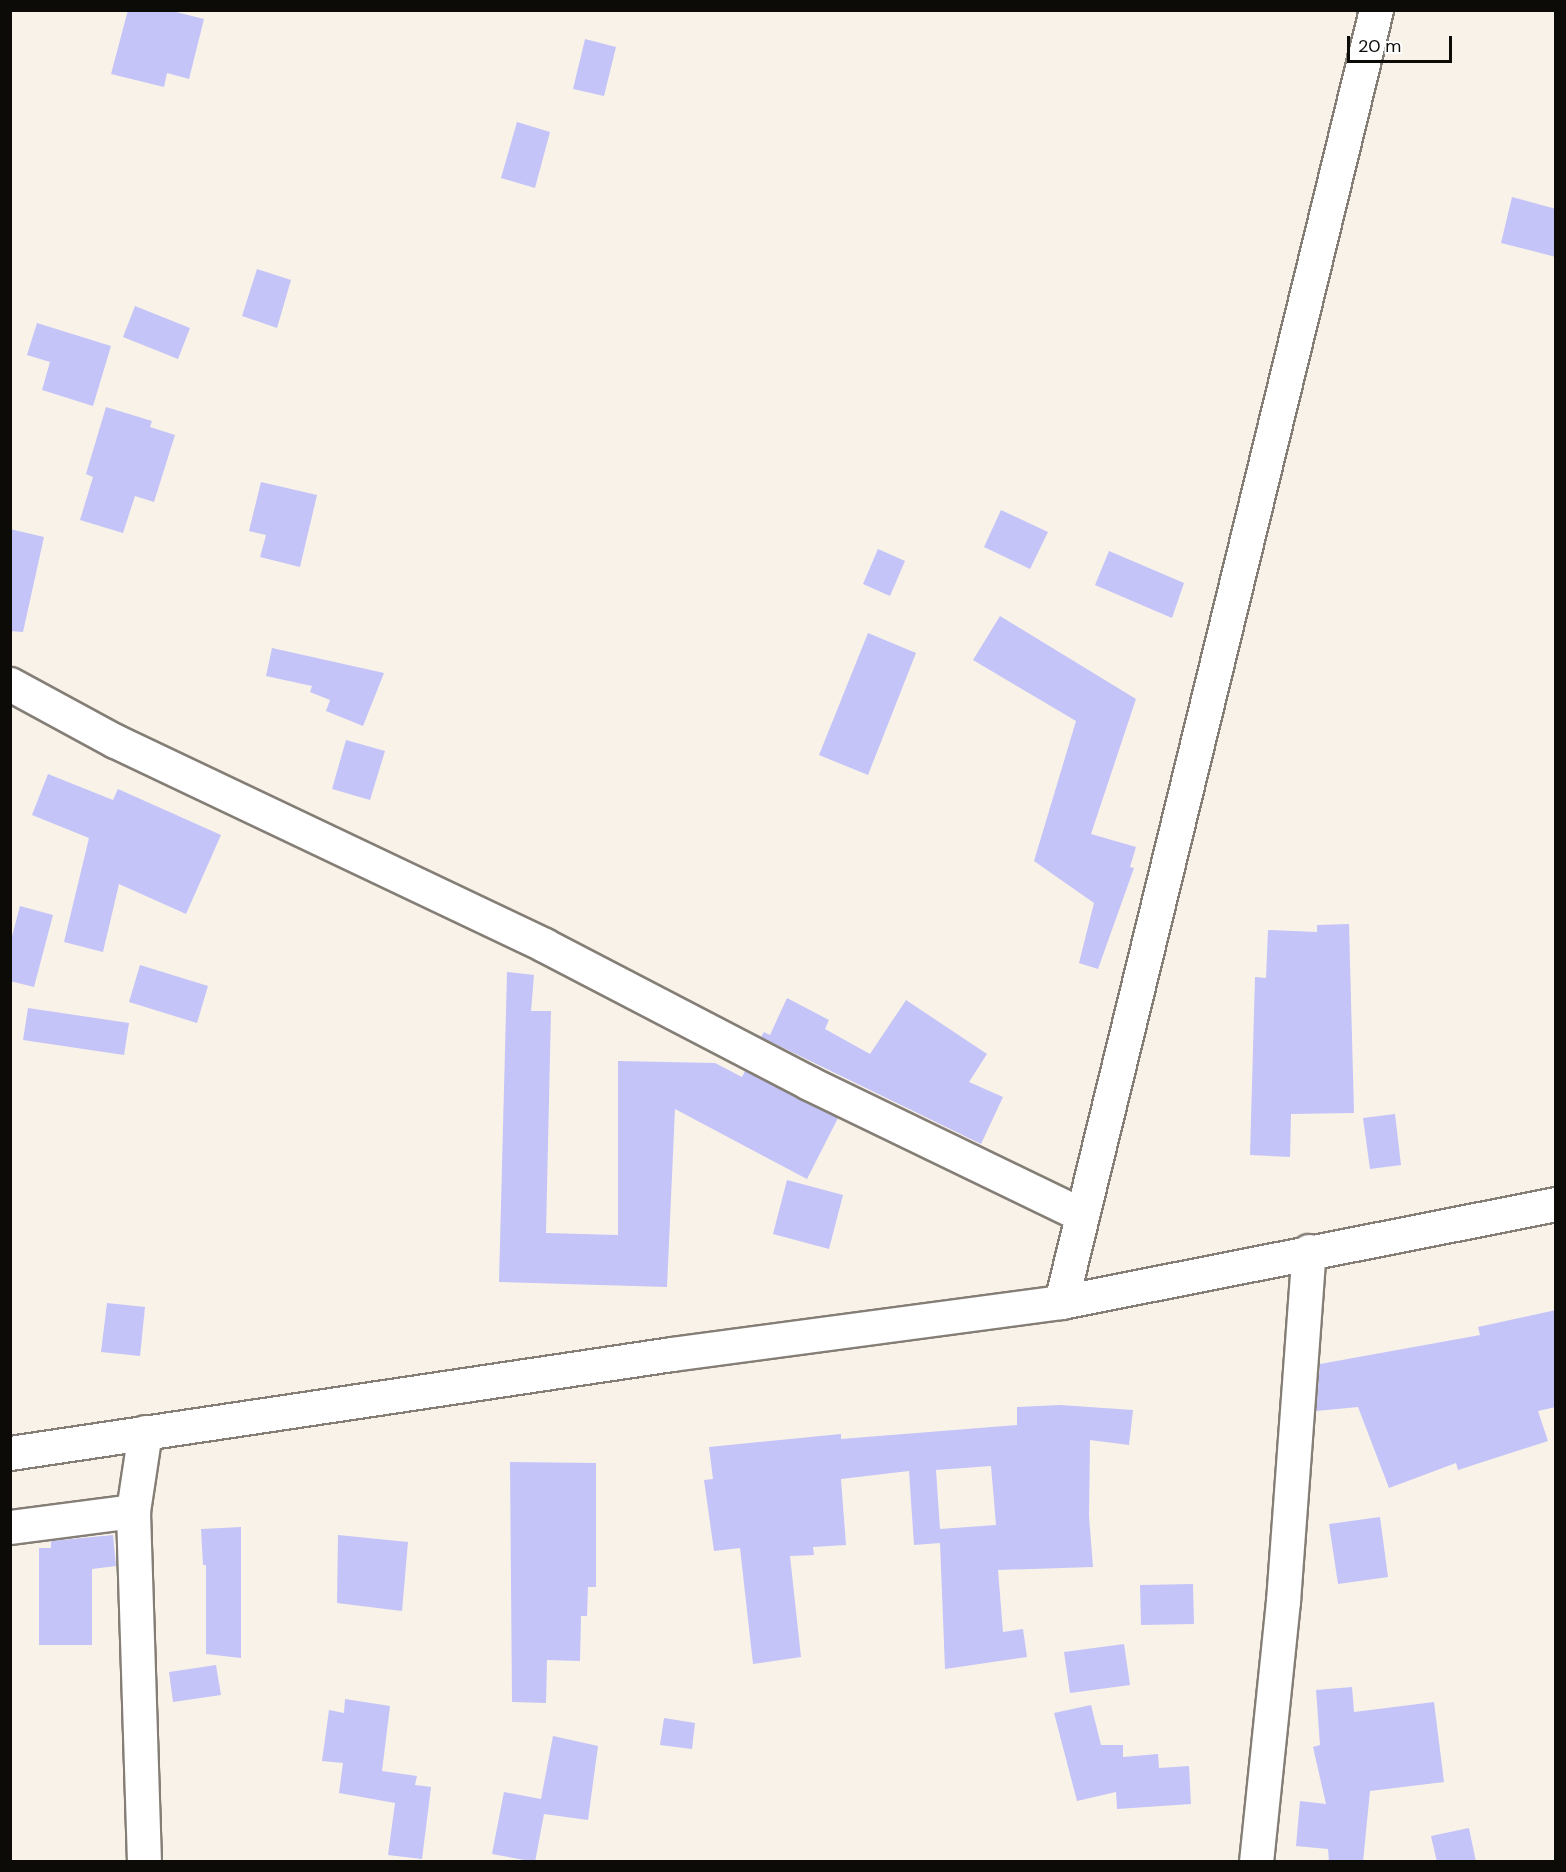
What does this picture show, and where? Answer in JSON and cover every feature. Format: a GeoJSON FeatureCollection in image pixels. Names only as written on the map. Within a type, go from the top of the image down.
{"type":"FeatureCollection","features":[{"type":"Feature","properties":{"kind":"street"},"geometry":{"type":"LineString","coordinates":[[1061,1302],[1376,10]]}},
{"type":"Feature","properties":{"kind":"street"},"geometry":{"type":"LineString","coordinates":[[10,684],[115,741],[544,945],[809,1083],[1082,1215]]}},
{"type":"Feature","properties":{"kind":"street"},"geometry":{"type":"LineString","coordinates":[[10,1454],[660,1355],[1061,1302],[1309,1251],[1556,1204]]}},
{"type":"Feature","properties":{"kind":"street"},"geometry":{"type":"LineString","coordinates":[[1256,1862],[1283,1601],[1309,1251]]}},
{"type":"Feature","properties":{"kind":"street"},"geometry":{"type":"LineString","coordinates":[[144,1862],[133,1511],[145,1432]]}},
{"type":"Feature","properties":{"kind":"street"},"geometry":{"type":"LineString","coordinates":[[10,1527],[133,1511]]}},
{"type":"Feature","properties":{"kind":"building"},"geometry":{"type":"Polygon","coordinates":[[[128,10],[168,10],[204,19],[189,79],[167,73],[164,87],[111,74],[128,10]]]}},
{"type":"Feature","properties":{"kind":"building"},"geometry":{"type":"Polygon","coordinates":[[[585,39],[616,47],[604,96],[573,89],[585,39]]]}},
{"type":"Feature","properties":{"kind":"building"},"geometry":{"type":"Polygon","coordinates":[[[517,122],[550,132],[535,188],[501,178],[517,122]]]}},
{"type":"Feature","properties":{"kind":"building"},"geometry":{"type":"Polygon","coordinates":[[[1512,197],[1556,209],[1556,257],[1501,243],[1512,197]]]}},
{"type":"Feature","properties":{"kind":"building"},"geometry":{"type":"Polygon","coordinates":[[[257,269],[291,280],[277,328],[242,316],[257,269]]]}},
{"type":"Feature","properties":{"kind":"building"},"geometry":{"type":"Polygon","coordinates":[[[135,306],[190,328],[178,359],[123,337],[135,306]]]}},
{"type":"Feature","properties":{"kind":"building"},"geometry":{"type":"Polygon","coordinates":[[[37,323],[111,346],[93,406],[42,390],[50,362],[27,355],[37,323]]]}},
{"type":"Feature","properties":{"kind":"building"},"geometry":{"type":"Polygon","coordinates":[[[106,407],[152,421],[150,427],[175,435],[154,502],[135,496],[123,533],[80,520],[93,477],[86,474],[106,407]]]}},
{"type":"Feature","properties":{"kind":"building"},"geometry":{"type":"Polygon","coordinates":[[[261,482],[317,495],[300,567],[260,557],[266,535],[249,531],[261,482]]]}},
{"type":"Feature","properties":{"kind":"building"},"geometry":{"type":"Polygon","coordinates":[[[1001,510],[1048,532],[1030,569],[984,547],[1001,510]]]}},
{"type":"Feature","properties":{"kind":"building"},"geometry":{"type":"Polygon","coordinates":[[[10,529],[44,537],[23,632],[10,631],[10,529]]]}},
{"type":"Feature","properties":{"kind":"building"},"geometry":{"type":"Polygon","coordinates":[[[878,549],[905,561],[890,596],[863,584],[878,549]]]}},
{"type":"Feature","properties":{"kind":"building"},"geometry":{"type":"Polygon","coordinates":[[[1109,551],[1184,583],[1172,618],[1095,585],[1109,551]]]}},
{"type":"Feature","properties":{"kind":"building"},"geometry":{"type":"Polygon","coordinates":[[[1000,616],[1136,699],[1091,834],[1136,847],[1130,867],[1134,868],[1098,969],[1079,963],[1094,903],[1034,861],[1076,721],[973,660],[1000,616]]]}},
{"type":"Feature","properties":{"kind":"building"},"geometry":{"type":"Polygon","coordinates":[[[868,633],[916,653],[868,775],[819,755],[868,633]]]}},
{"type":"Feature","properties":{"kind":"building"},"geometry":{"type":"Polygon","coordinates":[[[272,648],[384,673],[363,726],[326,711],[330,700],[310,692],[312,686],[266,676],[272,648]]]}},
{"type":"Feature","properties":{"kind":"building"},"geometry":{"type":"Polygon","coordinates":[[[346,740],[385,751],[370,800],[332,789],[346,740]]]}},
{"type":"Feature","properties":{"kind":"building"},"geometry":{"type":"Polygon","coordinates":[[[48,774],[113,800],[118,789],[221,835],[186,914],[119,884],[103,952],[64,942],[89,838],[32,815],[48,774]]]}},
{"type":"Feature","properties":{"kind":"building"},"geometry":{"type":"Polygon","coordinates":[[[20,906],[53,915],[34,987],[10,981],[10,944],[20,906]]]}},
{"type":"Feature","properties":{"kind":"building"},"geometry":{"type":"Polygon","coordinates":[[[1349,924],[1354,1113],[1291,1114],[1290,1157],[1250,1155],[1255,977],[1266,978],[1268,930],[1317,932],[1317,925],[1349,924]]]}},
{"type":"Feature","properties":{"kind":"building"},"geometry":{"type":"Polygon","coordinates":[[[140,965],[208,986],[197,1023],[129,1002],[140,965]]]}},
{"type":"Feature","properties":{"kind":"building"},"geometry":{"type":"Polygon","coordinates":[[[507,972],[534,975],[531,1011],[551,1011],[546,1233],[618,1235],[618,1061],[715,1063],[742,1077],[745,1071],[838,1118],[807,1179],[675,1109],[667,1287],[499,1282],[507,972]]]}},
{"type":"Feature","properties":{"kind":"building"},"geometry":{"type":"Polygon","coordinates":[[[787,998],[829,1020],[825,1029],[870,1054],[906,1000],[987,1054],[969,1082],[1003,1097],[981,1144],[761,1037],[764,1032],[770,1035],[787,998]]]}},
{"type":"Feature","properties":{"kind":"building"},"geometry":{"type":"Polygon","coordinates":[[[28,1008],[129,1023],[124,1055],[23,1040],[28,1008]]]}},
{"type":"Feature","properties":{"kind":"building"},"geometry":{"type":"Polygon","coordinates":[[[1395,1114],[1401,1165],[1370,1169],[1363,1118],[1395,1114]]]}},
{"type":"Feature","properties":{"kind":"building"},"geometry":{"type":"Polygon","coordinates":[[[787,1180],[843,1195],[829,1249],[773,1234],[787,1180]]]}},
{"type":"Feature","properties":{"kind":"building"},"geometry":{"type":"Polygon","coordinates":[[[107,1303],[145,1307],[140,1356],[101,1352],[107,1303]]]}},
{"type":"Feature","properties":{"kind":"building"},"geometry":{"type":"Polygon","coordinates":[[[1556,1310],[1556,1407],[1538,1411],[1548,1441],[1458,1470],[1456,1463],[1389,1488],[1358,1407],[1316,1411],[1320,1364],[1480,1335],[1478,1327],[1556,1310]]]}},
{"type":"Feature","properties":{"kind":"building"},"geometry":{"type":"Polygon","coordinates":[[[1060,1405],[1133,1410],[1129,1445],[1090,1440],[1089,1516],[1093,1567],[998,1570],[1003,1632],[1023,1629],[1027,1657],[945,1669],[940,1543],[914,1545],[909,1471],[841,1479],[846,1545],[813,1547],[814,1555],[790,1556],[801,1657],[753,1664],[740,1548],[714,1551],[704,1480],[713,1479],[709,1447],[841,1434],[841,1439],[1017,1425],[1017,1407],[1060,1405]],[[991,1466],[936,1470],[940,1529],[996,1525],[991,1466]]]}},
{"type":"Feature","properties":{"kind":"building"},"geometry":{"type":"Polygon","coordinates":[[[510,1462],[596,1463],[596,1587],[588,1587],[587,1616],[581,1616],[580,1661],[547,1660],[546,1703],[512,1702],[510,1462]]]}},
{"type":"Feature","properties":{"kind":"building"},"geometry":{"type":"Polygon","coordinates":[[[1380,1517],[1388,1577],[1338,1584],[1329,1524],[1380,1517]]]}},
{"type":"Feature","properties":{"kind":"building"},"geometry":{"type":"Polygon","coordinates":[[[241,1527],[241,1658],[206,1654],[206,1565],[203,1565],[201,1529],[241,1527]]]}},
{"type":"Feature","properties":{"kind":"building"},"geometry":{"type":"Polygon","coordinates":[[[113,1535],[116,1566],[92,1569],[92,1645],[39,1645],[39,1548],[51,1548],[51,1541],[113,1535]]]}},
{"type":"Feature","properties":{"kind":"building"},"geometry":{"type":"Polygon","coordinates":[[[338,1535],[408,1542],[402,1611],[337,1603],[338,1535]]]}},
{"type":"Feature","properties":{"kind":"building"},"geometry":{"type":"Polygon","coordinates":[[[1193,1584],[1194,1624],[1141,1625],[1140,1585],[1193,1584]]]}},
{"type":"Feature","properties":{"kind":"building"},"geometry":{"type":"Polygon","coordinates":[[[1124,1644],[1130,1685],[1070,1693],[1064,1652],[1124,1644]]]}},
{"type":"Feature","properties":{"kind":"building"},"geometry":{"type":"Polygon","coordinates":[[[216,1665],[221,1695],[173,1702],[169,1672],[216,1665]]]}},
{"type":"Feature","properties":{"kind":"building"},"geometry":{"type":"Polygon","coordinates":[[[1352,1687],[1354,1712],[1434,1702],[1444,1782],[1370,1791],[1363,1862],[1329,1862],[1328,1849],[1296,1846],[1300,1801],[1326,1804],[1313,1747],[1320,1745],[1316,1690],[1352,1687]]]}},
{"type":"Feature","properties":{"kind":"building"},"geometry":{"type":"Polygon","coordinates":[[[345,1699],[390,1706],[382,1771],[417,1776],[415,1785],[431,1787],[422,1859],[388,1855],[395,1803],[339,1793],[343,1763],[322,1761],[329,1710],[344,1713],[345,1699]]]}},
{"type":"Feature","properties":{"kind":"building"},"geometry":{"type":"Polygon","coordinates":[[[1091,1705],[1101,1745],[1123,1745],[1123,1757],[1158,1754],[1159,1768],[1189,1766],[1191,1804],[1117,1809],[1116,1792],[1077,1801],[1054,1713],[1091,1705]]]}},
{"type":"Feature","properties":{"kind":"building"},"geometry":{"type":"Polygon","coordinates":[[[664,1718],[695,1723],[692,1749],[660,1745],[664,1718]]]}},
{"type":"Feature","properties":{"kind":"building"},"geometry":{"type":"Polygon","coordinates":[[[553,1736],[598,1746],[588,1820],[544,1814],[535,1862],[492,1854],[504,1792],[541,1799],[553,1736]]]}},
{"type":"Feature","properties":{"kind":"building"},"geometry":{"type":"Polygon","coordinates":[[[1469,1828],[1476,1862],[1437,1862],[1431,1836],[1469,1828]]]}}]}
